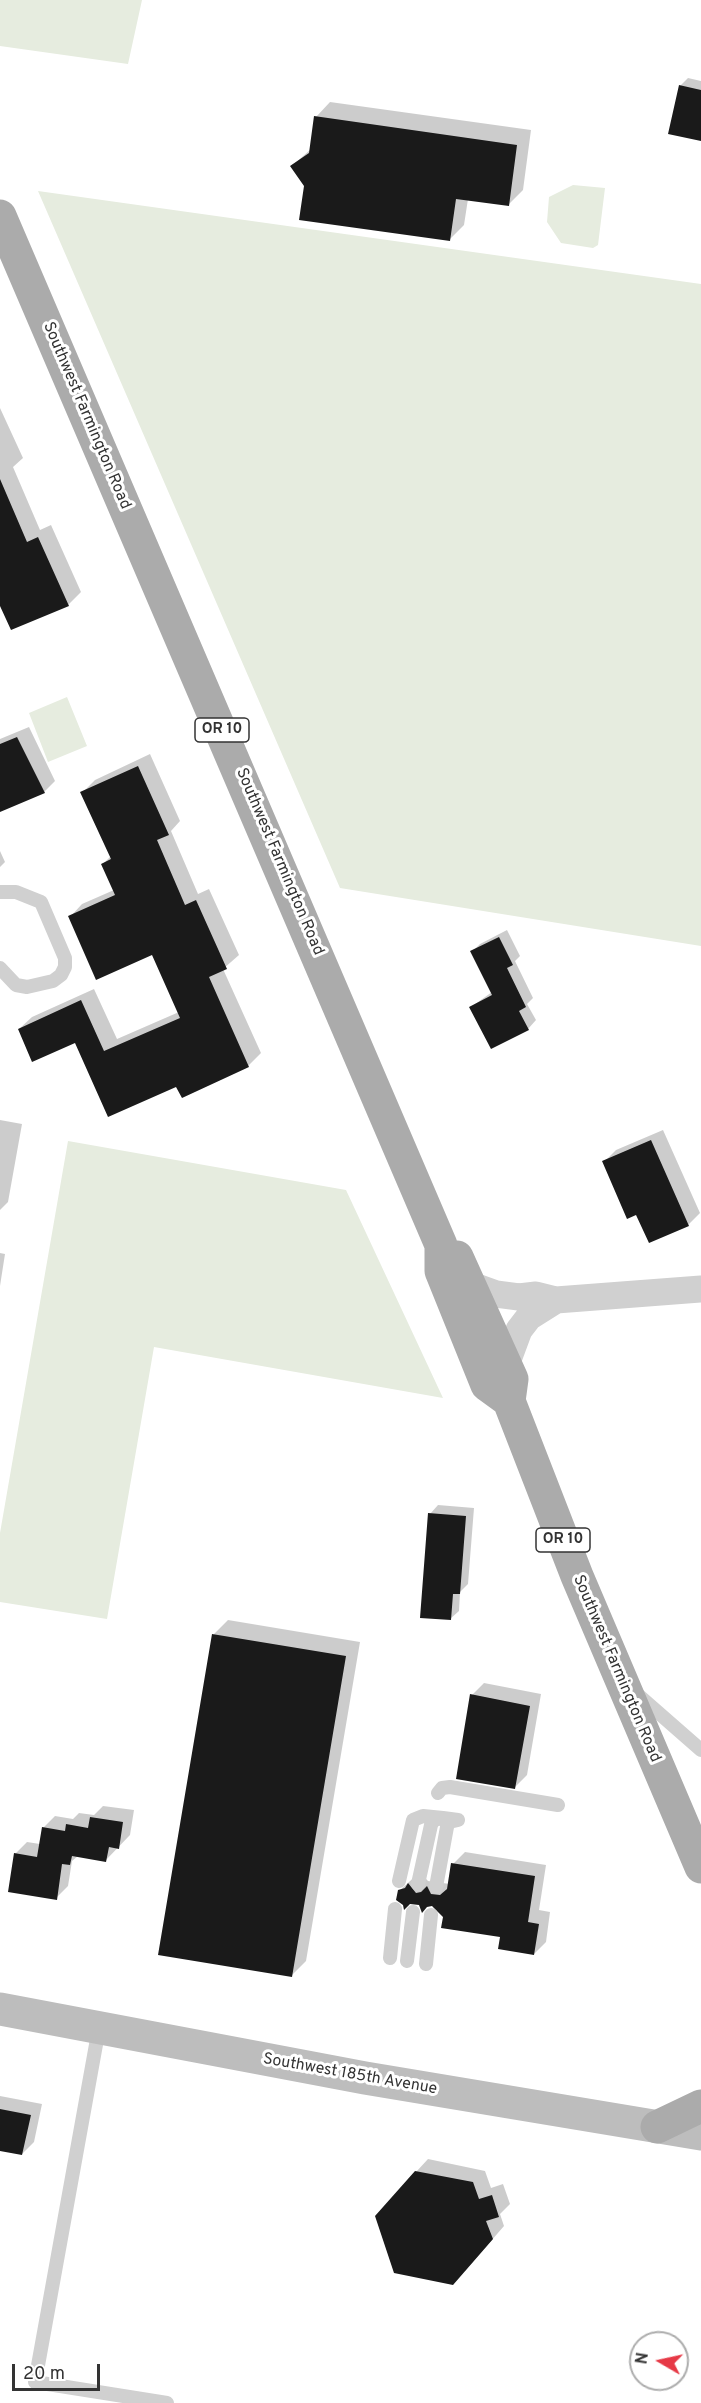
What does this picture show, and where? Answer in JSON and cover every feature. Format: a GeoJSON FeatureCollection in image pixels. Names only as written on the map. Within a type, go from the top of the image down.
{"type":"FeatureCollection","features":[{"type":"Feature","properties":{"kind":"main road","name":"Southwest Farmington Road"},"geometry":{"type":"LineString","coordinates":[[0,216],[441,1245],[441,1271],[487,1384],[509,1401]]}},
{"type":"Feature","properties":{"kind":"main road","name":"Southwest Farmington Road"},"geometry":{"type":"LineString","coordinates":[[441,1245],[460,1259],[512,1378],[509,1401],[620,1679],[701,1867]]}},
{"type":"Feature","properties":{"kind":"main road","name":"Southwest 185th Avenue"},"geometry":{"type":"LineString","coordinates":[[0,2009],[366,2078],[701,2134]]}},
{"type":"Feature","properties":{"kind":"main road"},"geometry":{"type":"LineString","coordinates":[[657,2127],[701,2106]]}},
{"type":"Feature","properties":{"kind":"street"},"geometry":{"type":"LineString","coordinates":[[471,1285],[496,1294],[519,1297],[536,1295],[556,1300],[701,1288]]}},
{"type":"Feature","properties":{"kind":"street"},"geometry":{"type":"LineString","coordinates":[[506,1365],[519,1330],[529,1317],[556,1300]]}},
{"type":"Feature","properties":{"kind":"lane"},"geometry":{"type":"LineString","coordinates":[[0,892],[16,892],[41,902],[65,958],[65,967],[61,975],[53,981],[27,987],[15,985],[0,968]]}},
{"type":"Feature","properties":{"kind":"lane"},"geometry":{"type":"LineString","coordinates":[[620,1679],[681,1735],[701,1750]]}},
{"type":"Feature","properties":{"kind":"lane"},"geometry":{"type":"LineString","coordinates":[[438,1793],[442,1788],[450,1787],[558,1805]]}},
{"type":"Feature","properties":{"kind":"lane"},"geometry":{"type":"LineString","coordinates":[[399,1881],[413,1820],[423,1816],[458,1820],[449,1822],[447,1827],[436,1887]]}},
{"type":"Feature","properties":{"kind":"lane"},"geometry":{"type":"LineString","coordinates":[[418,1884],[431,1826],[434,1820],[443,1818]]}},
{"type":"Feature","properties":{"kind":"lane"},"geometry":{"type":"LineString","coordinates":[[390,1958],[395,1909]]}},
{"type":"Feature","properties":{"kind":"lane"},"geometry":{"type":"LineString","coordinates":[[407,1961],[413,1912]]}},
{"type":"Feature","properties":{"kind":"lane"},"geometry":{"type":"LineString","coordinates":[[426,1964],[431,1915]]}},
{"type":"Feature","properties":{"kind":"lane"},"geometry":{"type":"LineString","coordinates":[[99,2028],[35,2382],[167,2403]]}},
{"type":"Feature","properties":{"kind":"shaded area"},"geometry":{"type":"Polygon","coordinates":[[[0,0],[142,0],[128,64],[0,46],[0,0]]]}},
{"type":"Feature","properties":{"kind":"shaded area"},"geometry":{"type":"Polygon","coordinates":[[[573,185],[605,188],[598,245],[593,248],[561,243],[547,222],[549,197],[573,185]]]}},
{"type":"Feature","properties":{"kind":"shaded area"},"geometry":{"type":"Polygon","coordinates":[[[38,191],[701,284],[701,946],[340,888],[38,191]]]}},
{"type":"Feature","properties":{"kind":"shaded area"},"geometry":{"type":"Polygon","coordinates":[[[67,697],[87,746],[48,762],[29,713],[67,697]]]}},
{"type":"Feature","properties":{"kind":"shaded area"},"geometry":{"type":"Polygon","coordinates":[[[68,1141],[346,1190],[443,1398],[154,1347],[107,1619],[0,1602],[0,1533],[68,1141]]]}},
{"type":"Feature","properties":{"kind":"building"},"geometry":{"type":"Polygon","coordinates":[[[679,85],[701,90],[701,141],[668,134],[679,85]]]}},
{"type":"Feature","properties":{"kind":"building"},"geometry":{"type":"Polygon","coordinates":[[[314,116],[517,145],[509,206],[456,199],[450,241],[299,220],[304,186],[290,166],[309,153],[314,116]]]}},
{"type":"Feature","properties":{"kind":"building"},"geometry":{"type":"Polygon","coordinates":[[[0,479],[27,542],[38,537],[69,606],[11,630],[0,606],[0,479]]]}},
{"type":"Feature","properties":{"kind":"building"},"geometry":{"type":"Polygon","coordinates":[[[17,737],[45,793],[0,812],[0,744],[17,737]]]}},
{"type":"Feature","properties":{"kind":"building"},"geometry":{"type":"Polygon","coordinates":[[[138,766],[169,835],[157,840],[185,905],[196,900],[227,969],[209,977],[249,1067],[182,1098],[176,1087],[108,1117],[75,1043],[32,1062],[18,1029],[81,1000],[104,1051],[180,1018],[152,955],[96,980],[68,916],[115,895],[101,864],[111,859],[80,792],[138,766]]]}},
{"type":"Feature","properties":{"kind":"building"},"geometry":{"type":"Polygon","coordinates":[[[499,937],[513,965],[507,968],[526,1007],[519,1011],[529,1030],[491,1049],[469,1007],[492,995],[470,951],[499,937]]]}},
{"type":"Feature","properties":{"kind":"building"},"geometry":{"type":"Polygon","coordinates":[[[651,1140],[689,1226],[649,1243],[636,1215],[627,1219],[602,1161],[651,1140]]]}},
{"type":"Feature","properties":{"kind":"building"},"geometry":{"type":"Polygon","coordinates":[[[428,1513],[466,1516],[460,1594],[453,1594],[451,1620],[420,1618],[428,1513]]]}},
{"type":"Feature","properties":{"kind":"building"},"geometry":{"type":"Polygon","coordinates":[[[212,1634],[346,1656],[292,1977],[158,1955],[212,1634]]]}},
{"type":"Feature","properties":{"kind":"building"},"geometry":{"type":"Polygon","coordinates":[[[470,1694],[530,1706],[515,1789],[456,1779],[470,1694]]]}},
{"type":"Feature","properties":{"kind":"building"},"geometry":{"type":"Polygon","coordinates":[[[90,1817],[123,1822],[119,1849],[109,1847],[106,1862],[72,1856],[70,1865],[62,1864],[57,1900],[8,1892],[14,1853],[37,1857],[42,1827],[65,1831],[66,1824],[88,1828],[90,1817]]]}},
{"type":"Feature","properties":{"kind":"building"},"geometry":{"type":"Polygon","coordinates":[[[451,1863],[535,1876],[528,1922],[539,1924],[534,1955],[498,1949],[500,1937],[441,1928],[443,1917],[432,1906],[427,1907],[422,1913],[419,1905],[410,1904],[404,1910],[403,1905],[396,1900],[398,1890],[405,1888],[408,1883],[416,1893],[421,1892],[427,1886],[431,1894],[440,1895],[447,1889],[451,1863]]]}},
{"type":"Feature","properties":{"kind":"building"},"geometry":{"type":"Polygon","coordinates":[[[0,2109],[31,2115],[22,2155],[0,2151],[0,2109]]]}},
{"type":"Feature","properties":{"kind":"building"},"geometry":{"type":"Polygon","coordinates":[[[415,2171],[473,2182],[479,2199],[492,2195],[499,2217],[486,2221],[493,2239],[453,2285],[394,2273],[375,2216],[415,2171]]]}}]}
